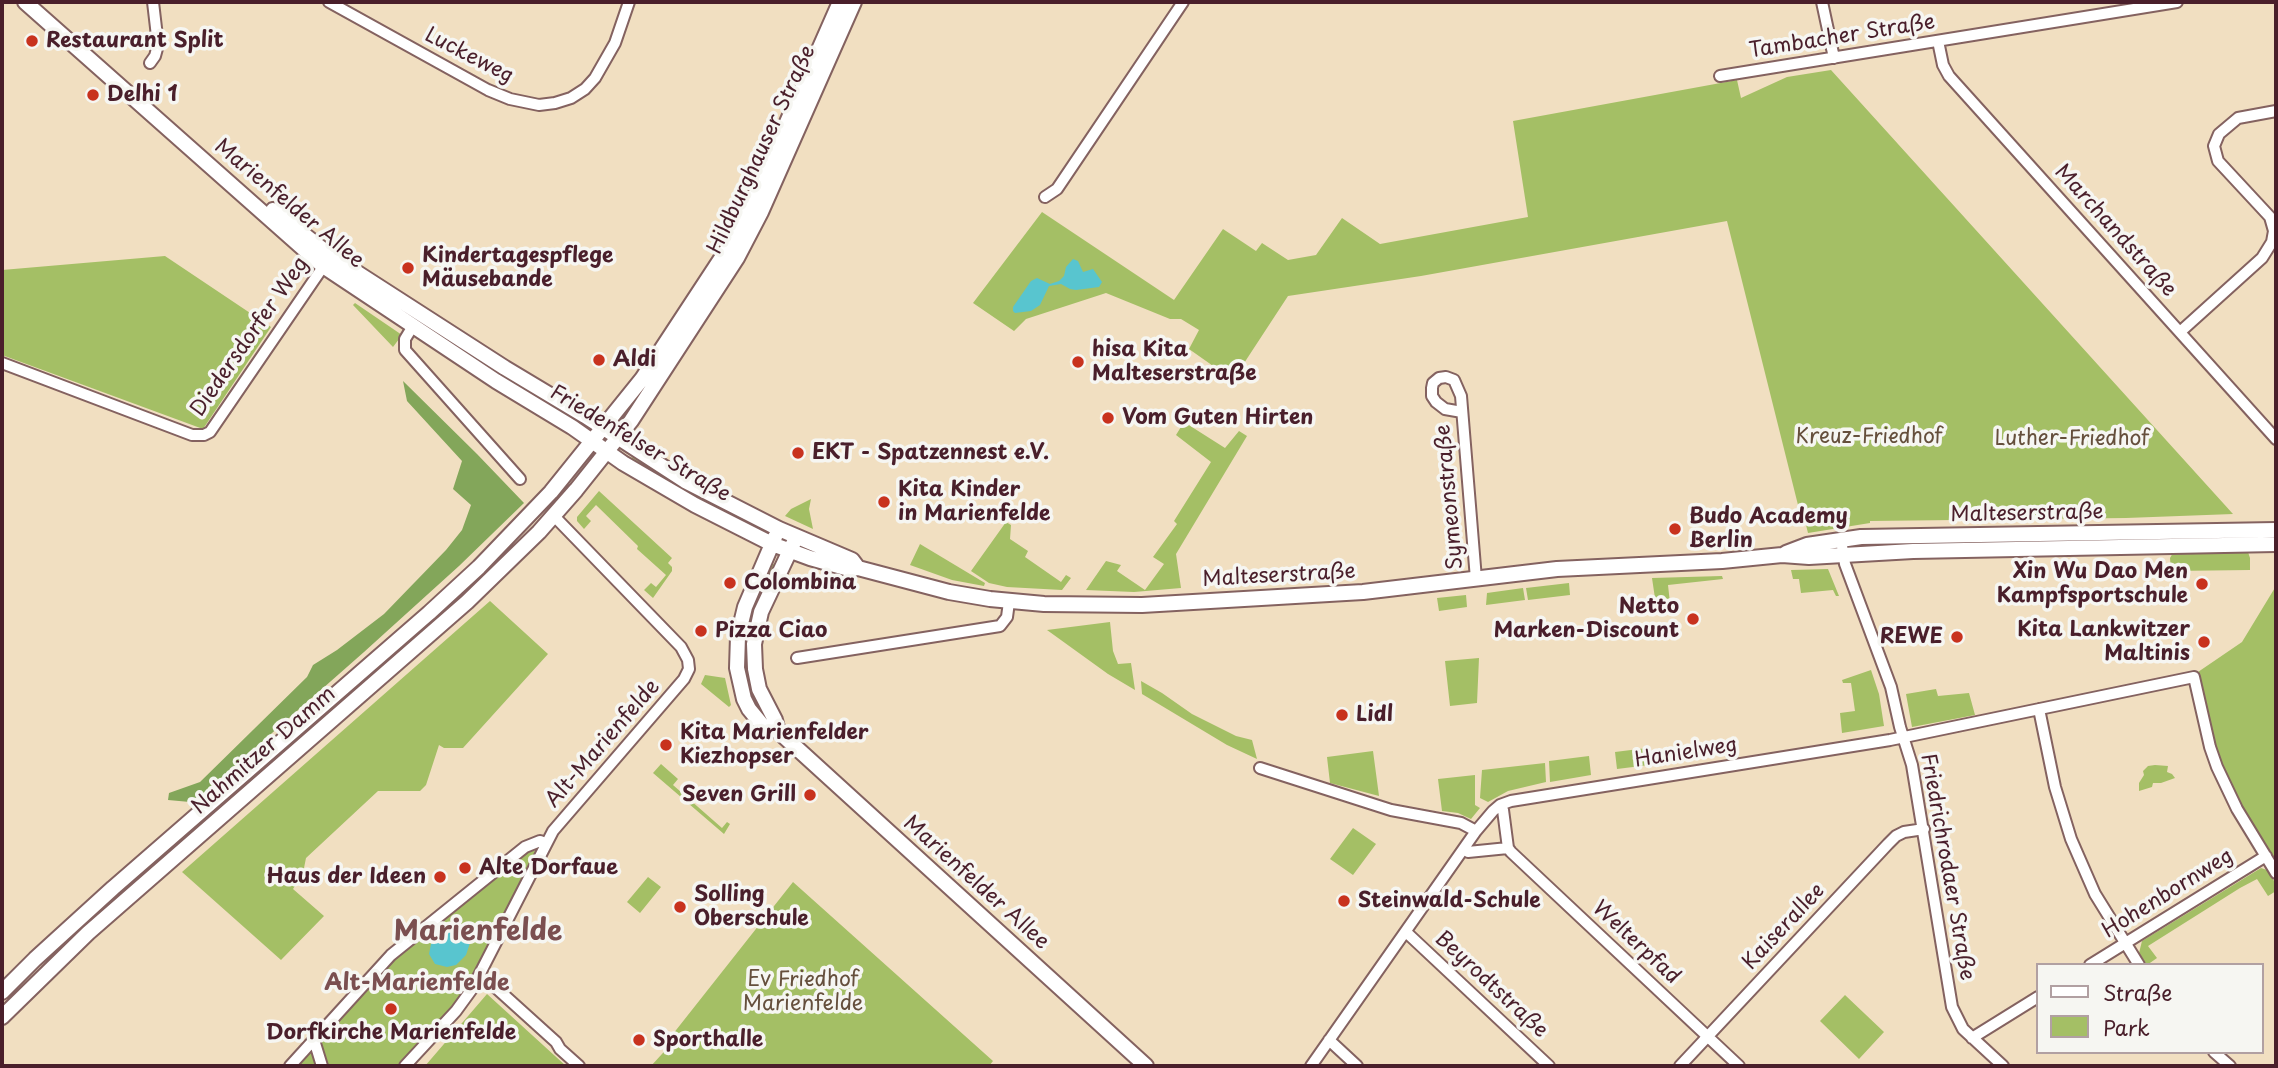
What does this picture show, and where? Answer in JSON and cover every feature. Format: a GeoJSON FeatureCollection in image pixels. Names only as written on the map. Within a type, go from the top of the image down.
{"type":"FeatureCollection","features":[{"type":"Feature","properties":{"kind":"main road","name":"Marienfelder Allee"},"geometry":{"type":"LineString","coordinates":[[26,2],[327,261],[417,320]]}},
{"type":"Feature","properties":{"kind":"main road","name":"Marienfelder Allee"},"geometry":{"type":"LineString","coordinates":[[38,2],[290,225],[327,261]]}},
{"type":"Feature","properties":{"kind":"main road","name":"Hildburghauser Straße"},"geometry":{"type":"LineString","coordinates":[[603,428],[642,379],[728,248],[747,214],[840,2]]}},
{"type":"Feature","properties":{"kind":"main road","name":"Hildburghauser Straße"},"geometry":{"type":"LineString","coordinates":[[554,516],[619,438],[737,258],[761,212],[854,2]]}},
{"type":"Feature","properties":{"kind":"main road","name":"Friedenfelser Straße"},"geometry":{"type":"LineString","coordinates":[[417,320],[603,428],[685,481],[779,529],[852,560],[858,568]]}},
{"type":"Feature","properties":{"kind":"main road","name":"Friedenfelser Straße"},"geometry":{"type":"LineString","coordinates":[[417,320],[607,452],[695,505],[772,544],[849,569],[858,568],[949,592],[1009,602]]}},
{"type":"Feature","properties":{"kind":"main road"},"geometry":{"type":"LineString","coordinates":[[554,516],[541,503],[603,428]]}},
{"type":"Feature","properties":{"kind":"main road","name":"Nahmitzer Damm"},"geometry":{"type":"LineString","coordinates":[[2,992],[34,959],[113,888],[429,613],[480,566],[541,503]]}},
{"type":"Feature","properties":{"kind":"main road","name":"Nahmitzer Damm"},"geometry":{"type":"LineString","coordinates":[[2,1017],[88,933],[467,601],[554,516]]}},
{"type":"Feature","properties":{"kind":"main road","name":"Marienfelder Allee"},"geometry":{"type":"LineString","coordinates":[[779,529],[745,607],[738,636],[740,682],[749,709],[763,726],[778,731],[1139,1064]]}},
{"type":"Feature","properties":{"kind":"main road","name":"Malteserstraße"},"geometry":{"type":"LineString","coordinates":[[2132,540],[2276,530]]}},
{"type":"Feature","properties":{"kind":"main road","name":"Marienfelder Allee"},"geometry":{"type":"LineString","coordinates":[[778,731],[760,689],[755,670],[754,644],[761,612],[796,537]]}},
{"type":"Feature","properties":{"kind":"main road","name":"Malteserstraße"},"geometry":{"type":"LineString","coordinates":[[1009,602],[1161,604],[1379,591],[1567,569],[1782,555],[1807,545],[1842,547],[2132,540],[2276,544]]}},
{"type":"Feature","properties":{"kind":"street"},"geometry":{"type":"LineString","coordinates":[[150,63],[158,45],[153,2]]}},
{"type":"Feature","properties":{"kind":"street","name":"Luckeweg"},"geometry":{"type":"LineString","coordinates":[[329,2],[488,90],[523,102],[540,104],[571,98],[595,78],[605,65],[615,43],[629,2]]}},
{"type":"Feature","properties":{"kind":"street"},"geometry":{"type":"LineString","coordinates":[[1045,197],[1057,189],[1183,2]]}},
{"type":"Feature","properties":{"kind":"street"},"geometry":{"type":"LineString","coordinates":[[1822,2],[1834,58]]}},
{"type":"Feature","properties":{"kind":"street","name":"Tambacher Straße"},"geometry":{"type":"LineString","coordinates":[[1720,76],[1938,41],[2125,6],[2177,2]]}},
{"type":"Feature","properties":{"kind":"street","name":"Marchandstraße"},"geometry":{"type":"LineString","coordinates":[[1938,41],[1942,65],[1949,76],[2276,439]]}},
{"type":"Feature","properties":{"kind":"street"},"geometry":{"type":"LineString","coordinates":[[2180,332],[2262,258],[2272,242],[2274,231],[2270,217],[2218,161],[2214,146],[2219,134],[2238,118],[2276,111]]}},
{"type":"Feature","properties":{"kind":"street","name":"Diedersdorfer Weg"},"geometry":{"type":"LineString","coordinates":[[2,363],[192,435],[204,435],[211,432],[327,261]]}},
{"type":"Feature","properties":{"kind":"street"},"geometry":{"type":"LineString","coordinates":[[417,320],[405,339],[405,350],[520,479]]}},
{"type":"Feature","properties":{"kind":"street","name":"Symeonstraße"},"geometry":{"type":"LineString","coordinates":[[1462,412],[1476,579]]}},
{"type":"Feature","properties":{"kind":"street","name":"Alt-Marienfelde"},"geometry":{"type":"LineString","coordinates":[[405,1066],[456,1011],[479,978],[545,843],[556,827],[684,679],[689,669],[688,660],[681,647],[554,516]]}},
{"type":"Feature","properties":{"kind":"street","name":"Friedrichrodaer Straße"},"geometry":{"type":"LineString","coordinates":[[1842,547],[1891,687],[1912,765],[1952,1005],[1958,1021],[1972,1038],[2003,1066]]}},
{"type":"Feature","properties":{"kind":"street"},"geometry":{"type":"LineString","coordinates":[[797,658],[996,628],[1005,621],[1009,602]]}},
{"type":"Feature","properties":{"kind":"street","name":"Hanielweg"},"geometry":{"type":"LineString","coordinates":[[1500,805],[1903,736],[2194,677],[2217,767],[2237,809],[2266,856]]}},
{"type":"Feature","properties":{"kind":"street"},"geometry":{"type":"LineString","coordinates":[[2039,709],[2055,787],[2071,839],[2095,894],[2138,963]]}},
{"type":"Feature","properties":{"kind":"street"},"geometry":{"type":"LineString","coordinates":[[1260,768],[1380,807],[1452,821],[1476,831]]}},
{"type":"Feature","properties":{"kind":"street"},"geometry":{"type":"LineString","coordinates":[[1311,1066],[1476,831],[1500,805],[1503,810],[1507,848],[1468,852],[1464,849]]}},
{"type":"Feature","properties":{"kind":"street","name":"Kaiserallee"},"geometry":{"type":"LineString","coordinates":[[1680,1066],[1888,844],[1904,832],[1924,829]]}},
{"type":"Feature","properties":{"kind":"street"},"geometry":{"type":"LineString","coordinates":[[289,1066],[391,955],[525,846],[540,841],[545,843]]}},
{"type":"Feature","properties":{"kind":"street","name":"Welterpfad"},"geometry":{"type":"LineString","coordinates":[[1507,848],[1739,1066]]}},
{"type":"Feature","properties":{"kind":"street"},"geometry":{"type":"LineString","coordinates":[[2266,856],[2276,873]]}},
{"type":"Feature","properties":{"kind":"street","name":"Hohenbornweg"},"geometry":{"type":"LineString","coordinates":[[2093,963],[2266,856]]}},
{"type":"Feature","properties":{"kind":"street","name":"Beyrodtstraße"},"geometry":{"type":"LineString","coordinates":[[1406,932],[1549,1066]]}},
{"type":"Feature","properties":{"kind":"street"},"geometry":{"type":"LineString","coordinates":[[479,978],[494,986],[579,1066]]}},
{"type":"Feature","properties":{"kind":"street"},"geometry":{"type":"LineString","coordinates":[[1972,1038],[2036,998]]}},
{"type":"Feature","properties":{"kind":"street"},"geometry":{"type":"LineString","coordinates":[[314,1040],[322,1066]]}},
{"type":"Feature","properties":{"kind":"street"},"geometry":{"type":"LineString","coordinates":[[1329,1040],[1357,1066]]}},
{"type":"Feature","properties":{"kind":"street"},"geometry":{"type":"LineString","coordinates":[[2216,1054],[2231,1066]]}},
{"type":"Feature","properties":{"kind":"green space"},"geometry":{"type":"Polygon","coordinates":[[[1831,70],[2233,514],[1870,521],[1808,533],[1805,521],[1802,521],[1727,221],[1421,276],[1288,296],[1233,380],[1189,349],[1199,330],[1181,319],[1170,319],[1106,293],[1026,319],[1014,331],[973,303],[1042,212],[1174,300],[1223,229],[1256,251],[1262,243],[1288,260],[1316,255],[1342,218],[1380,244],[1528,217],[1513,121],[1737,80],[1741,98],[1787,77],[1831,70]]]}},
{"type":"Feature","properties":{"kind":"green space"},"geometry":{"type":"Polygon","coordinates":[[[165,256],[271,327],[203,429],[2,355],[2,270],[165,256]]]}},
{"type":"Feature","properties":{"kind":"green space"},"geometry":{"type":"Polygon","coordinates":[[[355,303],[402,335],[393,347],[353,305],[355,303]]]}},
{"type":"Feature","properties":{"kind":"green space"},"geometry":{"type":"Polygon","coordinates":[[[403,381],[524,503],[459,566],[205,792],[190,802],[168,800],[169,793],[200,782],[307,677],[313,665],[384,614],[462,530],[471,505],[453,489],[462,461],[407,401],[403,381]]]}},
{"type":"Feature","properties":{"kind":"green space"},"geometry":{"type":"Polygon","coordinates":[[[1184,422],[1225,448],[1239,431],[1247,436],[1176,554],[1181,588],[1134,592],[1086,590],[1106,561],[1121,565],[1117,571],[1145,590],[1164,564],[1153,557],[1177,524],[1174,521],[1211,462],[1176,435],[1184,422]]]}},
{"type":"Feature","properties":{"kind":"green space"},"geometry":{"type":"Polygon","coordinates":[[[632,457],[668,480],[759,527],[757,530],[630,461],[632,457]]]}},
{"type":"Feature","properties":{"kind":"green space"},"geometry":{"type":"Polygon","coordinates":[[[599,491],[672,558],[668,563],[672,571],[653,598],[644,590],[651,583],[656,587],[666,575],[637,549],[638,546],[596,505],[586,516],[591,521],[584,529],[577,521],[577,517],[599,491]]]}},
{"type":"Feature","properties":{"kind":"green space"},"geometry":{"type":"Polygon","coordinates":[[[811,499],[809,509],[813,529],[785,516],[791,509],[811,499]]]}},
{"type":"Feature","properties":{"kind":"green space"},"geometry":{"type":"Polygon","coordinates":[[[1006,522],[1011,525],[1010,539],[1028,551],[1025,557],[1061,582],[1066,575],[1071,578],[1062,590],[1007,587],[989,583],[971,571],[1006,522]]]}},
{"type":"Feature","properties":{"kind":"green space"},"geometry":{"type":"Polygon","coordinates":[[[920,544],[985,583],[984,586],[952,580],[910,565],[920,544]]]}},
{"type":"Feature","properties":{"kind":"green space"},"geometry":{"type":"Polygon","coordinates":[[[2247,549],[2250,570],[2171,571],[2170,558],[2174,551],[2247,549]]]}},
{"type":"Feature","properties":{"kind":"green space"},"geometry":{"type":"Polygon","coordinates":[[[771,563],[776,565],[749,660],[742,662],[747,619],[771,563]]]}},
{"type":"Feature","properties":{"kind":"green space"},"geometry":{"type":"Polygon","coordinates":[[[1828,569],[1839,596],[1836,596],[1833,590],[1801,593],[1799,579],[1793,579],[1791,570],[1828,569]]]}},
{"type":"Feature","properties":{"kind":"green space"},"geometry":{"type":"Polygon","coordinates":[[[1722,576],[1723,579],[1668,585],[1670,603],[1656,605],[1652,578],[1722,576]]]}},
{"type":"Feature","properties":{"kind":"green space"},"geometry":{"type":"Polygon","coordinates":[[[1569,583],[1570,595],[1528,600],[1526,588],[1569,583]]]}},
{"type":"Feature","properties":{"kind":"green space"},"geometry":{"type":"Polygon","coordinates":[[[2276,586],[2276,855],[2272,858],[2226,779],[2210,731],[2198,672],[2242,642],[2276,586]]]}},
{"type":"Feature","properties":{"kind":"green space"},"geometry":{"type":"Polygon","coordinates":[[[1523,588],[1525,600],[1486,605],[1487,593],[1523,588]]]}},
{"type":"Feature","properties":{"kind":"green space"},"geometry":{"type":"Polygon","coordinates":[[[1466,595],[1467,607],[1439,611],[1437,598],[1466,595]]]}},
{"type":"Feature","properties":{"kind":"green space"},"geometry":{"type":"Polygon","coordinates":[[[490,601],[548,654],[463,748],[444,748],[439,745],[426,785],[420,791],[378,791],[306,858],[303,873],[293,889],[324,916],[281,960],[182,872],[490,601]]]}},
{"type":"Feature","properties":{"kind":"green space"},"geometry":{"type":"Polygon","coordinates":[[[1110,622],[1113,651],[1118,664],[1131,663],[1135,690],[1047,630],[1110,622]]]}},
{"type":"Feature","properties":{"kind":"green space"},"geometry":{"type":"Polygon","coordinates":[[[1479,658],[1477,703],[1450,706],[1445,661],[1479,658]]]}},
{"type":"Feature","properties":{"kind":"green space"},"geometry":{"type":"Polygon","coordinates":[[[1871,670],[1879,694],[1884,726],[1842,733],[1840,713],[1855,711],[1851,683],[1843,683],[1842,680],[1871,670]]]}},
{"type":"Feature","properties":{"kind":"green space"},"geometry":{"type":"Polygon","coordinates":[[[372,672],[375,675],[219,811],[216,808],[372,672]]]}},
{"type":"Feature","properties":{"kind":"green space"},"geometry":{"type":"Polygon","coordinates":[[[705,675],[725,678],[731,705],[729,707],[701,684],[705,675]]]}},
{"type":"Feature","properties":{"kind":"green space"},"geometry":{"type":"Polygon","coordinates":[[[1141,681],[1192,714],[1236,736],[1252,740],[1257,759],[1227,745],[1142,694],[1141,681]]]}},
{"type":"Feature","properties":{"kind":"green space"},"geometry":{"type":"Polygon","coordinates":[[[1936,689],[1938,696],[1969,693],[1975,715],[1912,727],[1906,694],[1936,689]]]}},
{"type":"Feature","properties":{"kind":"green space"},"geometry":{"type":"Polygon","coordinates":[[[1647,748],[1649,765],[1617,769],[1615,752],[1647,748]]]}},
{"type":"Feature","properties":{"kind":"green space"},"geometry":{"type":"Polygon","coordinates":[[[1373,751],[1379,796],[1330,783],[1327,757],[1373,751]]]}},
{"type":"Feature","properties":{"kind":"green space"},"geometry":{"type":"Polygon","coordinates":[[[1589,756],[1591,775],[1550,782],[1549,761],[1589,756]]]}},
{"type":"Feature","properties":{"kind":"green space"},"geometry":{"type":"Polygon","coordinates":[[[1545,763],[1546,782],[1508,791],[1488,802],[1480,798],[1482,770],[1545,763]]]}},
{"type":"Feature","properties":{"kind":"green space"},"geometry":{"type":"Polygon","coordinates":[[[661,764],[678,779],[673,785],[722,828],[727,822],[730,824],[724,834],[653,773],[661,764]]]}},
{"type":"Feature","properties":{"kind":"green space"},"geometry":{"type":"Polygon","coordinates":[[[2148,766],[2168,766],[2167,772],[2175,778],[2153,783],[2152,787],[2139,791],[2143,771],[2148,766]]]}},
{"type":"Feature","properties":{"kind":"green space"},"geometry":{"type":"Polygon","coordinates":[[[1475,775],[1475,805],[1480,808],[1471,819],[1458,813],[1442,811],[1438,779],[1475,775]]]}},
{"type":"Feature","properties":{"kind":"green space"},"geometry":{"type":"Polygon","coordinates":[[[1353,828],[1376,844],[1353,875],[1330,859],[1353,828]]]}},
{"type":"Feature","properties":{"kind":"green space"},"geometry":{"type":"Polygon","coordinates":[[[534,849],[535,852],[472,980],[447,1015],[398,1066],[297,1066],[395,958],[528,850],[534,849]]]}},
{"type":"Feature","properties":{"kind":"green space"},"geometry":{"type":"Polygon","coordinates":[[[2261,868],[2267,870],[2276,884],[2276,891],[2268,896],[2257,879],[2240,888],[2148,946],[2157,958],[2150,963],[2146,963],[2139,953],[2142,941],[2261,868]]]}},
{"type":"Feature","properties":{"kind":"green space"},"geometry":{"type":"Polygon","coordinates":[[[648,877],[661,887],[640,913],[627,902],[648,877]]]}},
{"type":"Feature","properties":{"kind":"green space","name":"Ev Friedhof Marienfelde"},"geometry":{"type":"Polygon","coordinates":[[[793,882],[993,1061],[989,1066],[651,1066],[672,1043],[669,1039],[793,882]]]}},
{"type":"Feature","properties":{"kind":"green space"},"geometry":{"type":"Polygon","coordinates":[[[487,994],[566,1066],[425,1066],[487,994]]]}},
{"type":"Feature","properties":{"kind":"green space"},"geometry":{"type":"Polygon","coordinates":[[[1845,995],[1884,1032],[1859,1059],[1820,1021],[1845,995]]]}},
{"type":"Feature","properties":{"kind":"water"},"geometry":{"type":"Polygon","coordinates":[[[1073,259],[1078,261],[1083,272],[1093,269],[1102,282],[1099,287],[1076,290],[1061,284],[1049,286],[1040,305],[1031,311],[1013,311],[1031,281],[1037,278],[1050,284],[1059,281],[1073,259]]]}},
{"type":"Feature","properties":{"kind":"water"},"geometry":{"type":"Polygon","coordinates":[[[457,926],[469,933],[471,940],[466,955],[456,965],[447,967],[435,964],[429,954],[431,944],[443,932],[457,926]]]}},
{"type":"Feature","properties":{"kind":"place","name":"Restaurant Split"},"geometry":{"type":"Point","coordinates":[32,41]}},
{"type":"Feature","properties":{"kind":"place","name":"Delhi 1"},"geometry":{"type":"Point","coordinates":[93,95]}},
{"type":"Feature","properties":{"kind":"place","name":"Kindertagespflege Mäusebande"},"geometry":{"type":"Point","coordinates":[408,268]}},
{"type":"Feature","properties":{"kind":"place","name":"Aldi"},"geometry":{"type":"Point","coordinates":[599,360]}},
{"type":"Feature","properties":{"kind":"place","name":"hisa Kita Malteserstraße"},"geometry":{"type":"Point","coordinates":[1078,362]}},
{"type":"Feature","properties":{"kind":"place","name":"Vom Guten Hirten"},"geometry":{"type":"Point","coordinates":[1108,418]}},
{"type":"Feature","properties":{"kind":"place","name":"EKT - Spatzennest e.V."},"geometry":{"type":"Point","coordinates":[798,453]}},
{"type":"Feature","properties":{"kind":"place","name":"Kita Kinder in Marienfelde"},"geometry":{"type":"Point","coordinates":[884,502]}},
{"type":"Feature","properties":{"kind":"place","name":"Budo Academy Berlin"},"geometry":{"type":"Point","coordinates":[1675,529]}},
{"type":"Feature","properties":{"kind":"place","name":"Colombina"},"geometry":{"type":"Point","coordinates":[730,583]}},
{"type":"Feature","properties":{"kind":"place","name":"Xin Wu Dao Men Kampfsportschule"},"geometry":{"type":"Point","coordinates":[2202,584]}},
{"type":"Feature","properties":{"kind":"place","name":"Netto Marken-Discount"},"geometry":{"type":"Point","coordinates":[1693,619]}},
{"type":"Feature","properties":{"kind":"place","name":"Pizza Ciao"},"geometry":{"type":"Point","coordinates":[701,631]}},
{"type":"Feature","properties":{"kind":"place","name":"REWE"},"geometry":{"type":"Point","coordinates":[1957,637]}},
{"type":"Feature","properties":{"kind":"place","name":"Kita Lankwitzer Maltinis"},"geometry":{"type":"Point","coordinates":[2204,642]}},
{"type":"Feature","properties":{"kind":"place","name":"Lidl"},"geometry":{"type":"Point","coordinates":[1342,715]}},
{"type":"Feature","properties":{"kind":"place","name":"Kita Marienfelder Kiezhopser"},"geometry":{"type":"Point","coordinates":[666,745]}},
{"type":"Feature","properties":{"kind":"place","name":"Seven Grill"},"geometry":{"type":"Point","coordinates":[810,795]}},
{"type":"Feature","properties":{"kind":"place","name":"Alte Dorfaue"},"geometry":{"type":"Point","coordinates":[465,868]}},
{"type":"Feature","properties":{"kind":"place","name":"Haus der Ideen"},"geometry":{"type":"Point","coordinates":[440,877]}},
{"type":"Feature","properties":{"kind":"place","name":"Steinwald-Schule"},"geometry":{"type":"Point","coordinates":[1344,901]}},
{"type":"Feature","properties":{"kind":"place","name":"Solling Oberschule"},"geometry":{"type":"Point","coordinates":[680,907]}},
{"type":"Feature","properties":{"kind":"place","name":"Dorfkirche Marienfelde"},"geometry":{"type":"Point","coordinates":[391,1009]}},
{"type":"Feature","properties":{"kind":"place","name":"Sporthalle"},"geometry":{"type":"Point","coordinates":[639,1040]}},
{"type":"Feature","properties":{"kind":"district","name":"Marienfelde"},"geometry":{"type":"Point","coordinates":[478,932]}},
{"type":"Feature","properties":{"kind":"district","name":"Alt-Marienfelde"},"geometry":{"type":"Point","coordinates":[417,984]}},
{"type":"Feature","properties":{"kind":"park label","name":"Kreuz-Friedhof"},"geometry":{"type":"Point","coordinates":[1869,437]}},
{"type":"Feature","properties":{"kind":"park label","name":"Luther-Friedhof"},"geometry":{"type":"Point","coordinates":[2072,439]}}]}
